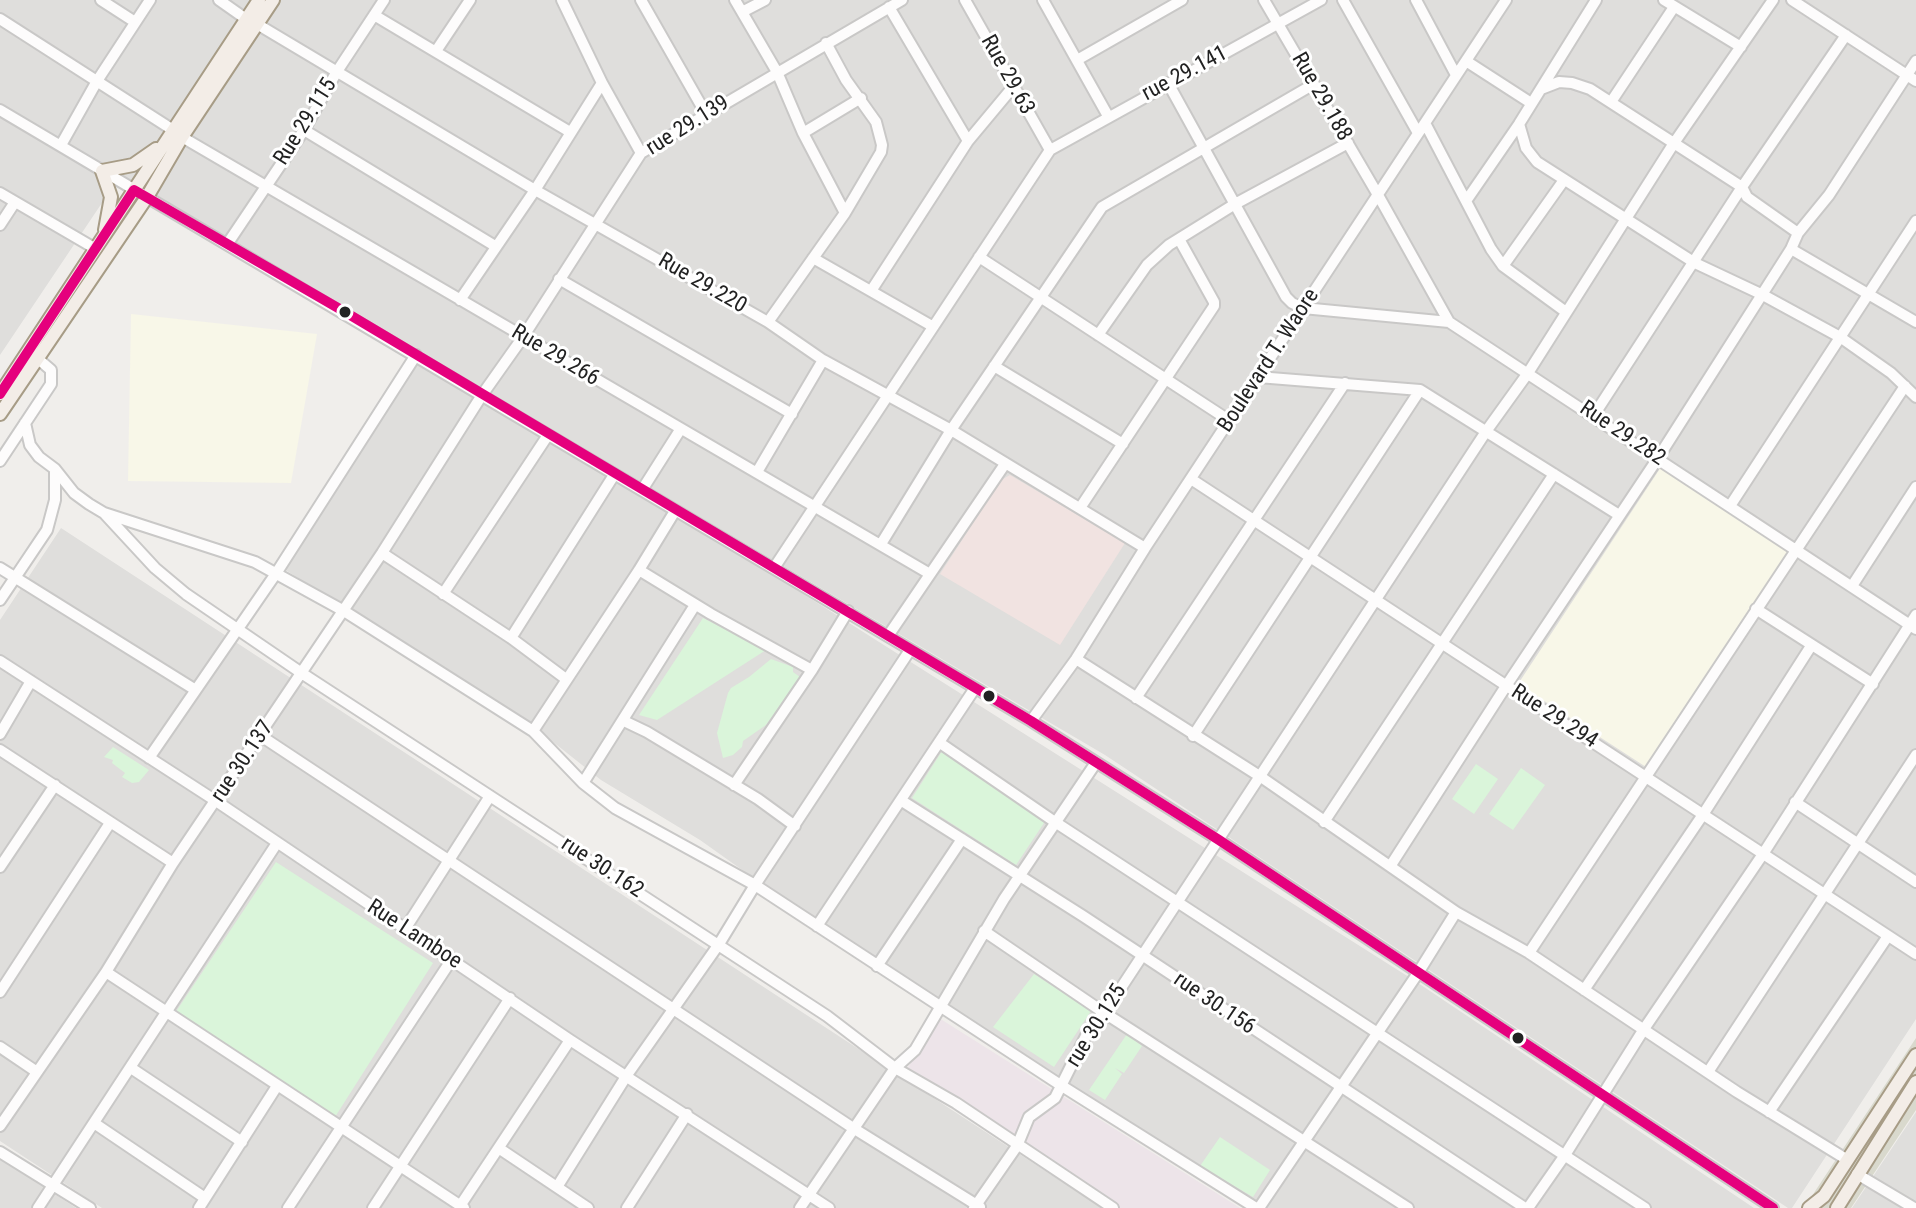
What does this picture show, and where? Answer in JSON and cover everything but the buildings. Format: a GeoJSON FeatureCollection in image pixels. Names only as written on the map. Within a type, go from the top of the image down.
{"type":"FeatureCollection","features":[{"type":"Feature","properties":{"kind":"main road"},"geometry":{"type":"LineString","coordinates":[[251,22],[259,0]]}},
{"type":"Feature","properties":{"kind":"main road"},"geometry":{"type":"LineString","coordinates":[[3,393],[37,358],[147,197],[177,134],[251,22],[273,0]]}},
{"type":"Feature","properties":{"kind":"main road"},"geometry":{"type":"LineString","coordinates":[[100,243],[111,197],[102,171],[133,165],[177,134]]}},
{"type":"Feature","properties":{"kind":"main road"},"geometry":{"type":"LineString","coordinates":[[0,414],[3,393],[162,145]]}},
{"type":"Feature","properties":{"kind":"main road"},"geometry":{"type":"LineString","coordinates":[[1809,1208],[1824,1196],[1916,1055]]}},
{"type":"Feature","properties":{"kind":"main road"},"geometry":{"type":"LineString","coordinates":[[1837,1208],[1916,1082]]}},
{"type":"Feature","properties":{"kind":"street"},"geometry":{"type":"LineString","coordinates":[[101,0],[135,22]]}},
{"type":"Feature","properties":{"kind":"street"},"geometry":{"type":"LineString","coordinates":[[61,145],[97,81],[150,0]]}},
{"type":"Feature","properties":{"kind":"street","name":"Rue 29.220"},"geometry":{"type":"LineString","coordinates":[[219,0],[336,73],[768,322],[823,360],[951,430],[1145,548]]}},
{"type":"Feature","properties":{"kind":"street","name":"Rue 29.115"},"geometry":{"type":"LineString","coordinates":[[228,243],[304,130],[336,73],[384,0]]}},
{"type":"Feature","properties":{"kind":"street"},"geometry":{"type":"LineString","coordinates":[[436,51],[470,0]]}},
{"type":"Feature","properties":{"kind":"street"},"geometry":{"type":"LineString","coordinates":[[562,0],[602,83],[641,153]]}},
{"type":"Feature","properties":{"kind":"street"},"geometry":{"type":"LineString","coordinates":[[641,0],[706,114]]}},
{"type":"Feature","properties":{"kind":"street"},"geometry":{"type":"LineString","coordinates":[[735,0],[777,72],[803,133],[845,213]]}},
{"type":"Feature","properties":{"kind":"street"},"geometry":{"type":"LineString","coordinates":[[742,12],[765,0]]}},
{"type":"Feature","properties":{"kind":"street","name":"rue 29.139"},"geometry":{"type":"LineString","coordinates":[[482,395],[523,337],[641,153],[902,0]]}},
{"type":"Feature","properties":{"kind":"street","name":"Rue 29.63"},"geometry":{"type":"LineString","coordinates":[[965,0],[1050,150]]}},
{"type":"Feature","properties":{"kind":"street"},"geometry":{"type":"LineString","coordinates":[[1044,0],[1108,116]]}},
{"type":"Feature","properties":{"kind":"street"},"geometry":{"type":"LineString","coordinates":[[1077,60],[1182,0]]}},
{"type":"Feature","properties":{"kind":"street","name":"Rue 29.188"},"geometry":{"type":"LineString","coordinates":[[1264,0],[1449,322]]}},
{"type":"Feature","properties":{"kind":"street","name":"rue 29.141"},"geometry":{"type":"LineString","coordinates":[[1050,150],[1321,0]]}},
{"type":"Feature","properties":{"kind":"street"},"geometry":{"type":"LineString","coordinates":[[1343,0],[1503,266],[1566,312]]}},
{"type":"Feature","properties":{"kind":"street"},"geometry":{"type":"LineString","coordinates":[[1416,0],[1456,75]]}},
{"type":"Feature","properties":{"kind":"street","name":"Boulevard T. Waore"},"geometry":{"type":"LineString","coordinates":[[1031,721],[1076,659],[1145,548],[1506,0]]}},
{"type":"Feature","properties":{"kind":"street"},"geometry":{"type":"LineString","coordinates":[[1466,201],[1519,124],[1596,0]]}},
{"type":"Feature","properties":{"kind":"street"},"geometry":{"type":"LineString","coordinates":[[1664,0],[1741,47]]}},
{"type":"Feature","properties":{"kind":"street","name":"rue 30.125"},"geometry":{"type":"LineString","coordinates":[[977,1207],[1017,1146],[1029,1117],[1055,1098],[1087,1034],[1261,777],[1487,430],[1528,373],[1674,143],[1773,0]]}},
{"type":"Feature","properties":{"kind":"street"},"geometry":{"type":"LineString","coordinates":[[1792,0],[1911,78]]}},
{"type":"Feature","properties":{"kind":"street"},"geometry":{"type":"LineString","coordinates":[[889,7],[968,141]]}},
{"type":"Feature","properties":{"kind":"street"},"geometry":{"type":"LineString","coordinates":[[1611,102],[1674,7]]}},
{"type":"Feature","properties":{"kind":"street"},"geometry":{"type":"LineString","coordinates":[[374,15],[570,132]]}},
{"type":"Feature","properties":{"kind":"street","name":"Rue 29.266"},"geometry":{"type":"LineString","coordinates":[[0,19],[177,134],[264,186],[680,430],[815,504],[930,574]]}},
{"type":"Feature","properties":{"kind":"street"},"geometry":{"type":"LineString","coordinates":[[1594,415],[1742,187],[1846,35]]}},
{"type":"Feature","properties":{"kind":"street"},"geometry":{"type":"LineString","coordinates":[[768,322],[845,213],[881,152],[876,122],[846,80],[826,43]]}},
{"type":"Feature","properties":{"kind":"street"},"geometry":{"type":"LineString","coordinates":[[1466,61],[1531,103]]}},
{"type":"Feature","properties":{"kind":"street"},"geometry":{"type":"LineString","coordinates":[[1391,865],[1763,295],[1798,233],[1829,195],[1911,78],[1916,61]]}},
{"type":"Feature","properties":{"kind":"street"},"geometry":{"type":"LineString","coordinates":[[1541,89],[1559,82],[1590,89],[1742,187],[1747,197],[1798,233]]}},
{"type":"Feature","properties":{"kind":"street"},"geometry":{"type":"LineString","coordinates":[[460,300],[535,190],[602,83]]}},
{"type":"Feature","properties":{"kind":"street"},"geometry":{"type":"LineString","coordinates":[[1168,83],[1286,297],[1303,308]]}},
{"type":"Feature","properties":{"kind":"street"},"geometry":{"type":"LineString","coordinates":[[881,544],[951,430],[1102,207],[1314,84]]}},
{"type":"Feature","properties":{"kind":"street"},"geometry":{"type":"LineString","coordinates":[[871,291],[968,141],[1013,87]]}},
{"type":"Feature","properties":{"kind":"street"},"geometry":{"type":"LineString","coordinates":[[803,133],[861,98]]}},
{"type":"Feature","properties":{"kind":"street"},"geometry":{"type":"LineString","coordinates":[[0,110],[1031,721],[1219,840],[1773,1208]]}},
{"type":"Feature","properties":{"kind":"street"},"geometry":{"type":"LineString","coordinates":[[1519,124],[1526,148],[1537,162],[1695,263],[1763,295],[1840,337],[1916,397]]}},
{"type":"Feature","properties":{"kind":"street"},"geometry":{"type":"LineString","coordinates":[[304,130],[495,246]]}},
{"type":"Feature","properties":{"kind":"street"},"geometry":{"type":"LineString","coordinates":[[1098,335],[1147,265],[1179,239],[1235,204],[1348,143]]}},
{"type":"Feature","properties":{"kind":"street"},"geometry":{"type":"LineString","coordinates":[[774,568],[1050,150]]}},
{"type":"Feature","properties":{"kind":"street"},"geometry":{"type":"LineString","coordinates":[[1503,266],[1564,180]]}},
{"type":"Feature","properties":{"kind":"street"},"geometry":{"type":"LineString","coordinates":[[0,193],[100,243]]}},
{"type":"Feature","properties":{"kind":"street"},"geometry":{"type":"LineString","coordinates":[[0,225],[15,202]]}},
{"type":"Feature","properties":{"kind":"street"},"geometry":{"type":"LineString","coordinates":[[1730,506],[1916,221]]}},
{"type":"Feature","properties":{"kind":"street"},"geometry":{"type":"LineString","coordinates":[[1080,508],[1214,304],[1179,239]]}},
{"type":"Feature","properties":{"kind":"street"},"geometry":{"type":"LineString","coordinates":[[1791,249],[1916,322]]}},
{"type":"Feature","properties":{"kind":"street"},"geometry":{"type":"LineString","coordinates":[[979,257],[1230,421]]}},
{"type":"Feature","properties":{"kind":"street"},"geometry":{"type":"LineString","coordinates":[[813,258],[932,326]]}},
{"type":"Feature","properties":{"kind":"street"},"geometry":{"type":"LineString","coordinates":[[559,279],[792,414]]}},
{"type":"Feature","properties":{"kind":"street","name":"Rue 29.282"},"geometry":{"type":"LineString","coordinates":[[1303,308],[1449,322],[1852,586],[1914,623]]}},
{"type":"Feature","properties":{"kind":"street"},"geometry":{"type":"LineString","coordinates":[[149,758],[277,572],[416,355]]}},
{"type":"Feature","properties":{"kind":"street"},"geometry":{"type":"LineString","coordinates":[[0,461],[51,384],[51,370],[37,358]]}},
{"type":"Feature","properties":{"kind":"street"},"geometry":{"type":"LineString","coordinates":[[757,472],[823,360]]}},
{"type":"Feature","properties":{"kind":"street"},"geometry":{"type":"LineString","coordinates":[[994,366],[1123,444]]}},
{"type":"Feature","properties":{"kind":"street"},"geometry":{"type":"LineString","coordinates":[[1258,377],[1420,390],[1619,515]]}},
{"type":"Feature","properties":{"kind":"street"},"geometry":{"type":"LineString","coordinates":[[1136,698],[1345,383]]}},
{"type":"Feature","properties":{"kind":"street"},"geometry":{"type":"LineString","coordinates":[[1529,953],[1905,386]]}},
{"type":"Feature","properties":{"kind":"street"},"geometry":{"type":"LineString","coordinates":[[1193,736],[1420,390]]}},
{"type":"Feature","properties":{"kind":"street","name":"rue 30.137"},"geometry":{"type":"LineString","coordinates":[[0,1126],[106,972],[173,863],[303,674],[482,395]]}},
{"type":"Feature","properties":{"kind":"street"},"geometry":{"type":"LineString","coordinates":[[25,423],[30,445],[39,457],[55,469],[74,493],[104,513],[242,557],[277,572],[344,611],[533,731],[583,783],[615,808],[755,885],[1062,1086],[1258,1208],[1456,912]]}},
{"type":"Feature","properties":{"kind":"street"},"geometry":{"type":"LineString","coordinates":[[642,490],[680,430]]}},
{"type":"Feature","properties":{"kind":"street"},"geometry":{"type":"LineString","coordinates":[[443,594],[548,435]]}},
{"type":"Feature","properties":{"kind":"street"},"geometry":{"type":"LineString","coordinates":[[888,636],[1005,464]]}},
{"type":"Feature","properties":{"kind":"street"},"geometry":{"type":"LineString","coordinates":[[0,600],[47,530],[55,500],[55,469]]}},
{"type":"Feature","properties":{"kind":"street"},"geometry":{"type":"LineString","coordinates":[[1324,822],[1554,474]]}},
{"type":"Feature","properties":{"kind":"street"},"geometry":{"type":"LineString","coordinates":[[511,638],[614,475]]}},
{"type":"Feature","properties":{"kind":"street","name":"Rue 29.294"},"geometry":{"type":"LineString","coordinates":[[1191,479],[1916,954]]}},
{"type":"Feature","properties":{"kind":"street"},"geometry":{"type":"LineString","coordinates":[[1852,586],[1916,487]]}},
{"type":"Feature","properties":{"kind":"street"},"geometry":{"type":"LineString","coordinates":[[533,731],[675,511]]}},
{"type":"Feature","properties":{"kind":"street","name":"rue 30.162"},"geometry":{"type":"LineString","coordinates":[[104,513],[155,568],[186,594],[303,674],[827,1016],[895,1068],[956,1103],[1113,1208]]}},
{"type":"Feature","properties":{"kind":"street"},"geometry":{"type":"LineString","coordinates":[[382,553],[511,638],[566,679]]}},
{"type":"Feature","properties":{"kind":"street"},"geometry":{"type":"LineString","coordinates":[[0,568],[194,689]]}},
{"type":"Feature","properties":{"kind":"street"},"geometry":{"type":"LineString","coordinates":[[639,570],[812,670]]}},
{"type":"Feature","properties":{"kind":"street"},"geometry":{"type":"LineString","coordinates":[[583,783],[695,605]]}},
{"type":"Feature","properties":{"kind":"street"},"geometry":{"type":"LineString","coordinates":[[1756,609],[1873,684]]}},
{"type":"Feature","properties":{"kind":"street"},"geometry":{"type":"LineString","coordinates":[[734,785],[848,611]]}},
{"type":"Feature","properties":{"kind":"street"},"geometry":{"type":"LineString","coordinates":[[1526,1208],[1565,1155],[1644,1029],[1914,623]]}},
{"type":"Feature","properties":{"kind":"street"},"geometry":{"type":"LineString","coordinates":[[1584,990],[1704,813],[1811,646]]}},
{"type":"Feature","properties":{"kind":"street"},"geometry":{"type":"LineString","coordinates":[[557,1187],[627,1075],[719,944],[910,650]]}},
{"type":"Feature","properties":{"kind":"street"},"geometry":{"type":"LineString","coordinates":[[1076,659],[1261,777],[1456,912],[1529,953],[1769,1112],[1846,1159]]}},
{"type":"Feature","properties":{"kind":"street","name":"Rue Lamboe"},"geometry":{"type":"LineString","coordinates":[[0,661],[216,801],[570,1040],[829,1208]]}},
{"type":"Feature","properties":{"kind":"street"},"geometry":{"type":"LineString","coordinates":[[0,734],[31,681]]}},
{"type":"Feature","properties":{"kind":"street"},"geometry":{"type":"LineString","coordinates":[[817,926],[975,688]]}},
{"type":"Feature","properties":{"kind":"street"},"geometry":{"type":"LineString","coordinates":[[624,721],[734,785],[795,826]]}},
{"type":"Feature","properties":{"kind":"street"},"geometry":{"type":"LineString","coordinates":[[261,736],[977,1207]]}},
{"type":"Feature","properties":{"kind":"street"},"geometry":{"type":"LineString","coordinates":[[940,743],[1055,822],[1645,1208]]}},
{"type":"Feature","properties":{"kind":"street"},"geometry":{"type":"LineString","coordinates":[[0,750],[173,863]]}},
{"type":"Feature","properties":{"kind":"street"},"geometry":{"type":"LineString","coordinates":[[1708,1072],[1916,755]]}},
{"type":"Feature","properties":{"kind":"street"},"geometry":{"type":"LineString","coordinates":[[800,1208],[895,1068],[915,1050],[984,931],[1095,764]]}},
{"type":"Feature","properties":{"kind":"street"},"geometry":{"type":"LineString","coordinates":[[0,867],[55,785]]}},
{"type":"Feature","properties":{"kind":"street"},"geometry":{"type":"LineString","coordinates":[[405,929],[490,796]]}},
{"type":"Feature","properties":{"kind":"street","name":"rue 30.156"},"geometry":{"type":"LineString","coordinates":[[902,801],[1020,875],[1526,1208]]}},
{"type":"Feature","properties":{"kind":"street"},"geometry":{"type":"LineString","coordinates":[[1795,802],[1916,882]]}},
{"type":"Feature","properties":{"kind":"street"},"geometry":{"type":"LineString","coordinates":[[0,992],[110,823]]}},
{"type":"Feature","properties":{"kind":"street"},"geometry":{"type":"LineString","coordinates":[[877,966],[962,839]]}},
{"type":"Feature","properties":{"kind":"street"},"geometry":{"type":"LineString","coordinates":[[38,1208],[277,843]]}},
{"type":"Feature","properties":{"kind":"street"},"geometry":{"type":"LineString","coordinates":[[984,931],[1103,1012],[1408,1208]]}},
{"type":"Feature","properties":{"kind":"street"},"geometry":{"type":"LineString","coordinates":[[1769,1112],[1888,936]]}},
{"type":"Feature","properties":{"kind":"street"},"geometry":{"type":"LineString","coordinates":[[288,1208],[452,959]]}},
{"type":"Feature","properties":{"kind":"street"},"geometry":{"type":"LineString","coordinates":[[106,972],[165,1014],[462,1207],[570,1040]]}},
{"type":"Feature","properties":{"kind":"street"},"geometry":{"type":"LineString","coordinates":[[373,1208],[510,998]]}},
{"type":"Feature","properties":{"kind":"street"},"geometry":{"type":"LineString","coordinates":[[0,1047],[37,1072]]}},
{"type":"Feature","properties":{"kind":"street"},"geometry":{"type":"LineString","coordinates":[[131,1068],[242,1142]]}},
{"type":"Feature","properties":{"kind":"street"},"geometry":{"type":"LineString","coordinates":[[199,1208],[277,1086]]}},
{"type":"Feature","properties":{"kind":"street"},"geometry":{"type":"LineString","coordinates":[[627,1208],[687,1114]]}},
{"type":"Feature","properties":{"kind":"street"},"geometry":{"type":"LineString","coordinates":[[94,1123],[205,1198]]}},
{"type":"Feature","properties":{"kind":"street"},"geometry":{"type":"LineString","coordinates":[[500,1149],[588,1208]]}},
{"type":"Feature","properties":{"kind":"street"},"geometry":{"type":"LineString","coordinates":[[0,1152],[90,1208]]}},
{"type":"Feature","properties":{"kind":"street"},"geometry":{"type":"LineString","coordinates":[[1857,1174],[1914,1208]]}},
{"type":"Feature","properties":{"kind":"shaded area"},"geometry":{"type":"Polygon","coordinates":[[[0,0],[1916,0],[1916,1019],[1792,1208],[1788,1208],[1105,755],[120,176],[0,355],[0,0]]]}},
{"type":"Feature","properties":{"kind":"shaded area"},"geometry":{"type":"Polygon","coordinates":[[[131,314],[317,334],[291,483],[128,481],[131,314]]]}},
{"type":"Feature","properties":{"kind":"shaded area"},"geometry":{"type":"Polygon","coordinates":[[[416,364],[770,573],[1412,979],[1754,1208],[1254,1208],[769,889],[700,840],[601,780],[543,734],[284,569],[416,364]]]}},
{"type":"Feature","properties":{"kind":"shaded area"},"geometry":{"type":"Polygon","coordinates":[[[1661,467],[1789,550],[1646,767],[1518,684],[1661,467]]]}},
{"type":"Feature","properties":{"kind":"shaded area"},"geometry":{"type":"Polygon","coordinates":[[[1010,475],[1125,543],[1060,645],[940,574],[1001,480],[1010,475]]]}},
{"type":"Feature","properties":{"kind":"shaded area"},"geometry":{"type":"Polygon","coordinates":[[[61,528],[1102,1208],[102,1208],[0,1141],[0,620],[61,528]]]}},
{"type":"Feature","properties":{"kind":"shaded area"},"geometry":{"type":"Polygon","coordinates":[[[939,1018],[1240,1208],[1120,1208],[907,1069],[939,1018]]]}},
{"type":"Feature","properties":{"kind":"shaded area"},"geometry":{"type":"Polygon","coordinates":[[[1916,1038],[1916,1110],[1851,1208],[1804,1208],[1916,1038]]]}},
{"type":"Feature","properties":{"kind":"shaded area"},"geometry":{"type":"Polygon","coordinates":[[[1916,1112],[1916,1208],[1852,1208],[1916,1112]]]}},
{"type":"Feature","properties":{"kind":"shaded area"},"geometry":{"type":"Polygon","coordinates":[[[0,1158],[76,1208],[0,1208],[0,1158]]]}},
{"type":"Feature","properties":{"kind":"green space"},"geometry":{"type":"Polygon","coordinates":[[[703,618],[766,650],[657,720],[639,715],[703,618]]]}},
{"type":"Feature","properties":{"kind":"green space"},"geometry":{"type":"Polygon","coordinates":[[[771,659],[793,667],[793,672],[800,677],[766,725],[743,741],[742,747],[733,755],[723,758],[717,733],[728,693],[771,659]]]}},
{"type":"Feature","properties":{"kind":"green space"},"geometry":{"type":"Polygon","coordinates":[[[113,747],[149,770],[139,782],[132,783],[122,777],[125,773],[112,763],[113,760],[104,757],[113,747]]]}},
{"type":"Feature","properties":{"kind":"green space"},"geometry":{"type":"Polygon","coordinates":[[[944,748],[1046,820],[1016,865],[912,798],[944,748]]]}},
{"type":"Feature","properties":{"kind":"green space"},"geometry":{"type":"Polygon","coordinates":[[[1476,764],[1498,779],[1474,814],[1452,799],[1476,764]]]}},
{"type":"Feature","properties":{"kind":"green space"},"geometry":{"type":"Polygon","coordinates":[[[1521,768],[1545,785],[1513,830],[1489,814],[1521,768]]]}},
{"type":"Feature","properties":{"kind":"green space"},"geometry":{"type":"Polygon","coordinates":[[[276,862],[433,963],[335,1117],[175,1013],[276,862]]]}},
{"type":"Feature","properties":{"kind":"green space"},"geometry":{"type":"Polygon","coordinates":[[[1034,974],[1091,1011],[1054,1067],[993,1027],[1034,974]]]}},
{"type":"Feature","properties":{"kind":"green space"},"geometry":{"type":"Polygon","coordinates":[[[1127,1034],[1142,1046],[1124,1073],[1115,1068],[1122,1074],[1105,1100],[1089,1090],[1127,1034]]]}},
{"type":"Feature","properties":{"kind":"green space"},"geometry":{"type":"Polygon","coordinates":[[[1220,1137],[1270,1170],[1253,1197],[1200,1166],[1220,1137]]]}},
{"type":"Feature","properties":{"kind":"transit line"},"geometry":{"type":"LineString","coordinates":[[0,394],[134,190],[345,312],[1031,721],[1219,840],[1773,1208]]}}]}
